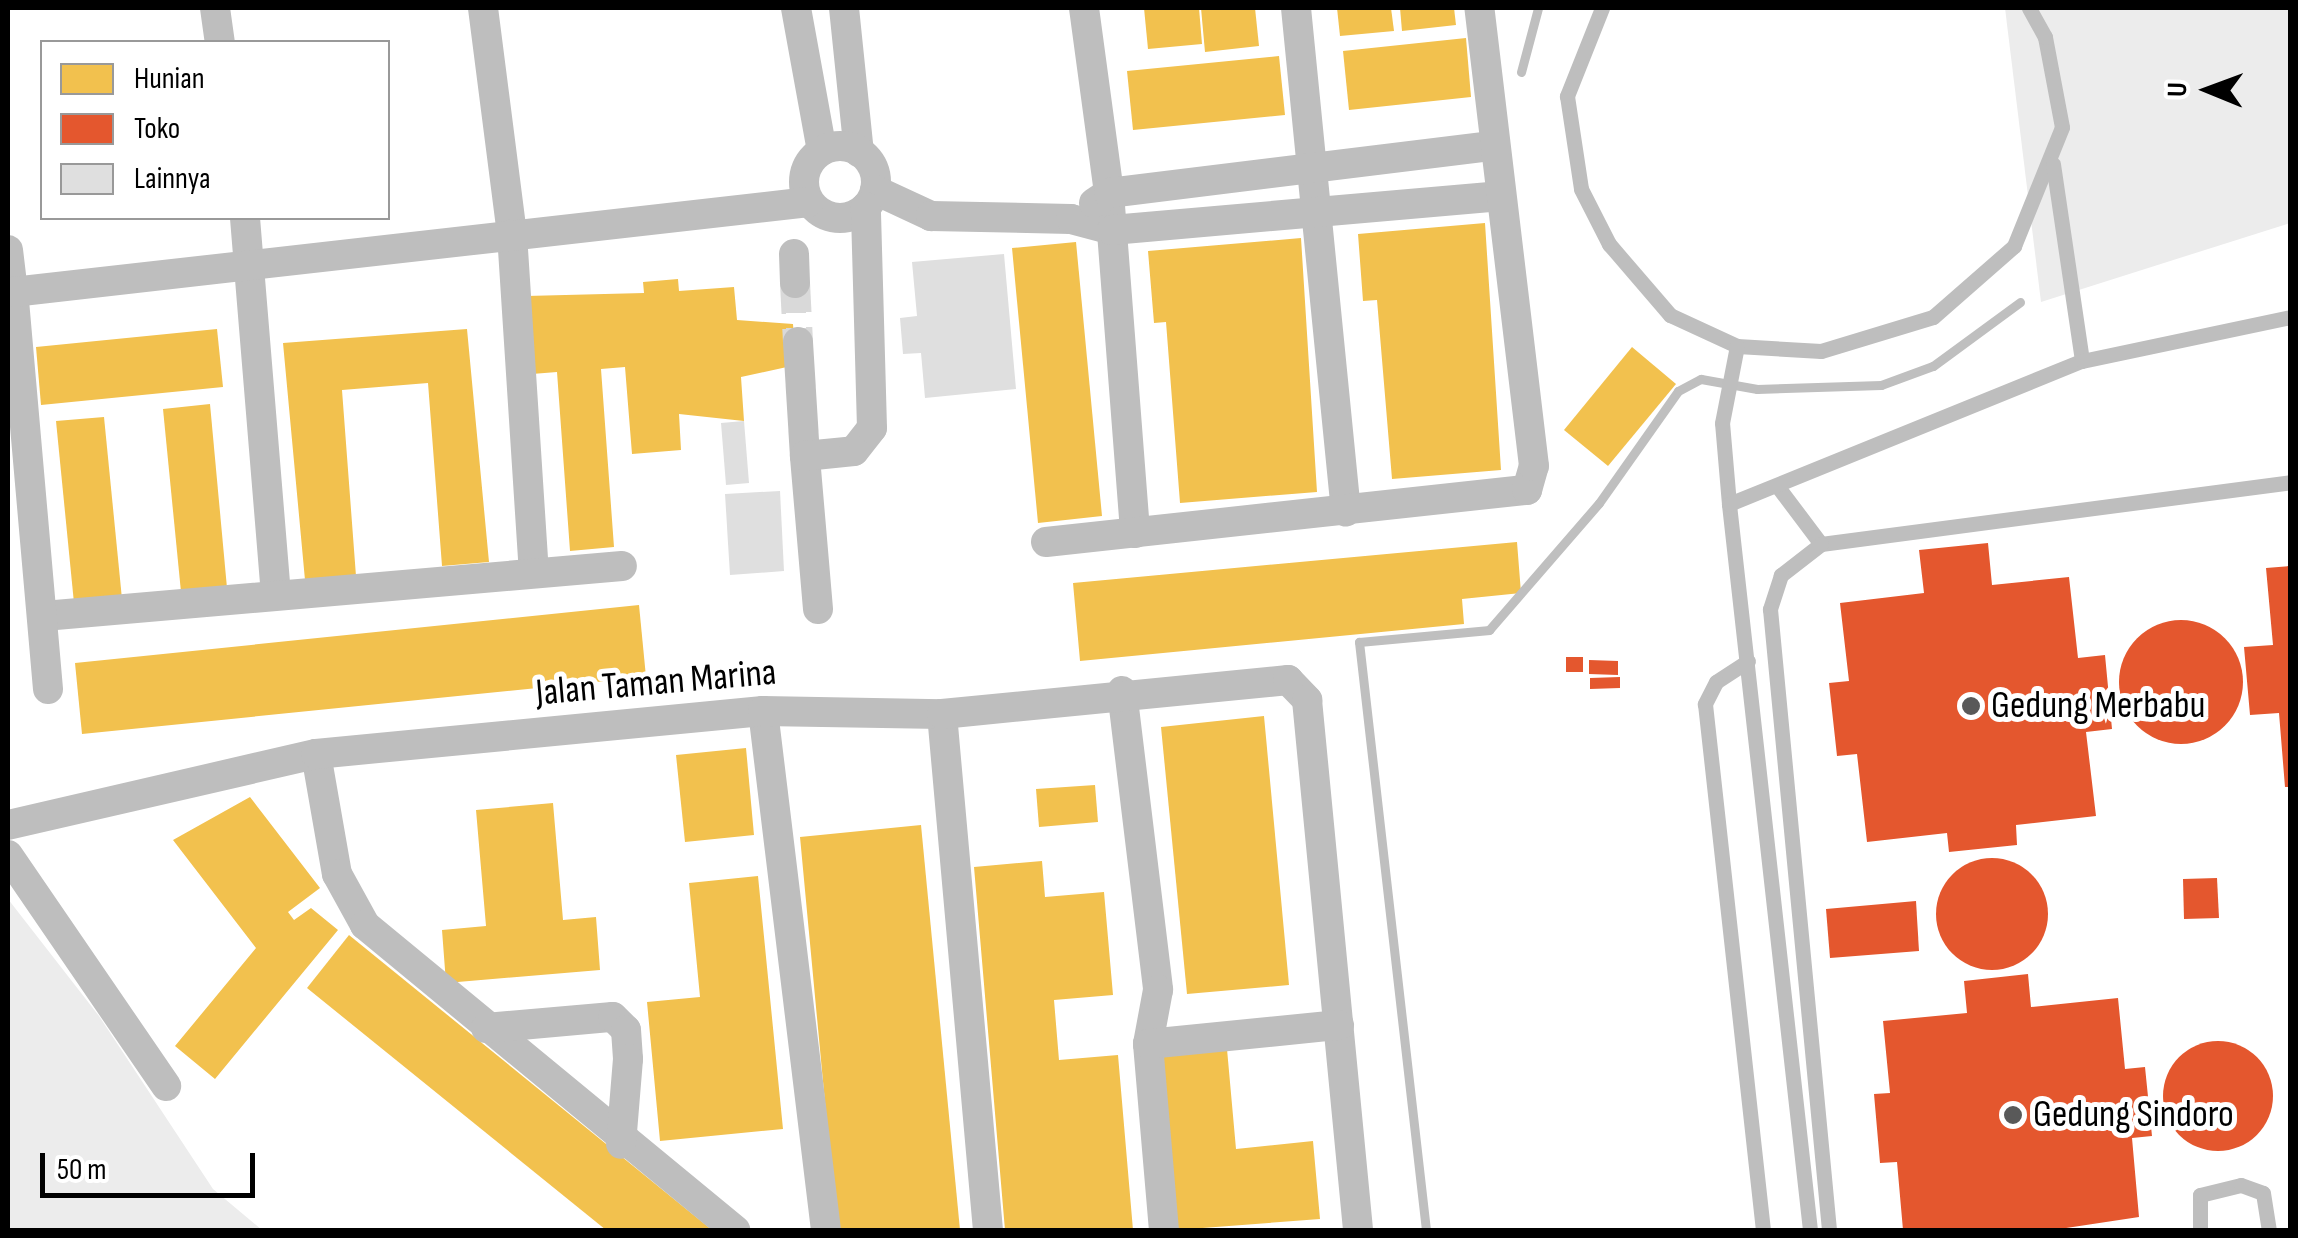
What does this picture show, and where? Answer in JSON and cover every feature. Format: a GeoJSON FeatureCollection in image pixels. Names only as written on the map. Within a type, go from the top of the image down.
{"type":"FeatureCollection","features":[{"type":"Feature","properties":{"kind":"street"},"geometry":{"type":"LineString","coordinates":[[215,8],[220,40]]}},
{"type":"Feature","properties":{"kind":"street"},"geometry":{"type":"LineString","coordinates":[[484,8],[512,234],[534,570]]}},
{"type":"Feature","properties":{"kind":"street"},"geometry":{"type":"LineString","coordinates":[[796,8],[822,151],[804,184],[810,202]]}},
{"type":"Feature","properties":{"kind":"street"},"geometry":{"type":"LineString","coordinates":[[805,456],[854,451],[872,428],[871,198],[859,152],[844,8]]}},
{"type":"Feature","properties":{"kind":"street"},"geometry":{"type":"LineString","coordinates":[[1084,8],[1109,193],[1135,533]]}},
{"type":"Feature","properties":{"kind":"street"},"geometry":{"type":"LineString","coordinates":[[1296,8],[1346,512]]}},
{"type":"Feature","properties":{"kind":"street"},"geometry":{"type":"LineString","coordinates":[[1046,542],[1516,496],[1530,486],[1479,8]]}},
{"type":"Feature","properties":{"kind":"street"},"geometry":{"type":"LineString","coordinates":[[1071,219],[1109,193],[1492,146]]}},
{"type":"Feature","properties":{"kind":"street"},"geometry":{"type":"LineString","coordinates":[[822,151],[859,152]]}},
{"type":"Feature","properties":{"kind":"street"},"geometry":{"type":"LineString","coordinates":[[13,292],[810,202],[835,218],[871,198],[930,216],[1071,219],[1112,230],[1499,196]]}},
{"type":"Feature","properties":{"kind":"street"},"geometry":{"type":"LineString","coordinates":[[245,220],[252,264],[276,593]]}},
{"type":"Feature","properties":{"kind":"street"},"geometry":{"type":"LineString","coordinates":[[8,250],[48,690]]}},
{"type":"Feature","properties":{"kind":"street"},"geometry":{"type":"LineString","coordinates":[[798,342],[818,609]]}},
{"type":"Feature","properties":{"kind":"street"},"geometry":{"type":"LineString","coordinates":[[44,616],[534,570],[622,566]]}},
{"type":"Feature","properties":{"kind":"street","name":"Jalan Taman Marina"},"geometry":{"type":"LineString","coordinates":[[8,825],[316,754],[763,710],[942,714],[1122,690],[1288,680],[1307,700],[1339,1025]]}},
{"type":"Feature","properties":{"kind":"street"},"geometry":{"type":"LineString","coordinates":[[1122,690],[1158,990],[1148,1044],[1164,1230]]}},
{"type":"Feature","properties":{"kind":"street"},"geometry":{"type":"LineString","coordinates":[[763,710],[826,1230]]}},
{"type":"Feature","properties":{"kind":"street"},"geometry":{"type":"LineString","coordinates":[[942,714],[988,1230]]}},
{"type":"Feature","properties":{"kind":"street"},"geometry":{"type":"LineString","coordinates":[[316,754],[344,896],[486,1028],[621,1144],[735,1230]]}},
{"type":"Feature","properties":{"kind":"street"},"geometry":{"type":"LineString","coordinates":[[8,855],[166,1086]]}},
{"type":"Feature","properties":{"kind":"street"},"geometry":{"type":"LineString","coordinates":[[486,1028],[613,1017],[626,1030],[628,1059],[621,1144]]}},
{"type":"Feature","properties":{"kind":"street"},"geometry":{"type":"LineString","coordinates":[[1148,1044],[1339,1025],[1358,1230]]}},
{"type":"Feature","properties":{"kind":"lane"},"geometry":{"type":"LineString","coordinates":[[1602,8],[1567,96],[1580,188],[1652,304],[1738,346],[1821,351],[1933,317],[2014,246],[2053,164],[2062,127],[2057,81],[2028,8]]}},
{"type":"Feature","properties":{"kind":"lane"},"geometry":{"type":"LineString","coordinates":[[2053,164],[2082,361]]}},
{"type":"Feature","properties":{"kind":"lane"},"geometry":{"type":"LineString","coordinates":[[1729,504],[2082,361],[2290,317]]}},
{"type":"Feature","properties":{"kind":"lane"},"geometry":{"type":"LineString","coordinates":[[1738,346],[1729,373],[1722,422],[1810,1230]]}},
{"type":"Feature","properties":{"kind":"lane"},"geometry":{"type":"LineString","coordinates":[[1828,1230],[1770,609],[1781,575],[1821,544],[2290,482]]}},
{"type":"Feature","properties":{"kind":"lane"},"geometry":{"type":"LineString","coordinates":[[1778,487],[1821,544]]}},
{"type":"Feature","properties":{"kind":"lane"},"geometry":{"type":"LineString","coordinates":[[1748,661],[1716,682],[1705,704],[1764,1230]]}},
{"type":"Feature","properties":{"kind":"lane"},"geometry":{"type":"LineString","coordinates":[[2200,1230],[2200,1195],[2241,1185],[2263,1193],[2269,1230]]}},
{"type":"Feature","properties":{"kind":"shaded area"},"geometry":{"type":"Polygon","coordinates":[[[2005,8],[2290,8],[2290,223],[2041,302],[2005,8]]]}},
{"type":"Feature","properties":{"kind":"shaded area"},"geometry":{"type":"Polygon","coordinates":[[[8,899],[99,1016],[213,1189],[262,1230],[8,1230],[8,899]]]}},
{"type":"Feature","properties":{"kind":"building: Hunian"},"geometry":{"type":"Polygon","coordinates":[[[1144,8],[1199,8],[1202,44],[1148,49],[1144,8]]]}},
{"type":"Feature","properties":{"kind":"building: Hunian"},"geometry":{"type":"Polygon","coordinates":[[[1201,8],[1255,8],[1259,46],[1205,52],[1201,8]]]}},
{"type":"Feature","properties":{"kind":"building: Hunian"},"geometry":{"type":"Polygon","coordinates":[[[1337,8],[1391,8],[1394,31],[1340,36],[1337,8]]]}},
{"type":"Feature","properties":{"kind":"building: Hunian"},"geometry":{"type":"Polygon","coordinates":[[[1400,8],[1454,8],[1456,25],[1402,31],[1400,8]]]}},
{"type":"Feature","properties":{"kind":"building: Hunian"},"geometry":{"type":"Polygon","coordinates":[[[1466,38],[1471,97],[1349,110],[1343,51],[1466,38]]]}},
{"type":"Feature","properties":{"kind":"building: Hunian"},"geometry":{"type":"Polygon","coordinates":[[[1279,56],[1285,115],[1133,130],[1127,71],[1279,56]]]}},
{"type":"Feature","properties":{"kind":"building: Hunian"},"geometry":{"type":"Polygon","coordinates":[[[1485,223],[1501,470],[1392,479],[1377,300],[1363,301],[1358,234],[1485,223]]]}},
{"type":"Feature","properties":{"kind":"building: Hunian"},"geometry":{"type":"Polygon","coordinates":[[[1301,238],[1317,492],[1180,503],[1166,322],[1154,323],[1148,251],[1301,238]]]}},
{"type":"Feature","properties":{"kind":"building: Hunian"},"geometry":{"type":"Polygon","coordinates":[[[1076,242],[1102,516],[1038,523],[1012,248],[1076,242]]]}},
{"type":"Feature","properties":{"kind":"building: Hunian"},"geometry":{"type":"Polygon","coordinates":[[[678,279],[679,291],[734,287],[737,320],[793,324],[796,365],[741,377],[744,421],[679,414],[681,450],[632,454],[625,367],[601,369],[614,547],[570,551],[557,372],[532,374],[526,296],[644,293],[643,282],[678,279]]]}},
{"type":"Feature","properties":{"kind":"building: Hunian"},"geometry":{"type":"Polygon","coordinates":[[[217,329],[223,387],[41,405],[36,347],[217,329]]]}},
{"type":"Feature","properties":{"kind":"building: Hunian"},"geometry":{"type":"Polygon","coordinates":[[[467,329],[489,562],[442,566],[428,383],[342,390],[356,576],[305,580],[283,343],[467,329]]]}},
{"type":"Feature","properties":{"kind":"building: Hunian"},"geometry":{"type":"Polygon","coordinates":[[[1632,347],[1676,384],[1608,466],[1564,430],[1632,347]]]}},
{"type":"Feature","properties":{"kind":"building: Hunian"},"geometry":{"type":"Polygon","coordinates":[[[210,404],[227,588],[181,592],[163,409],[210,404]]]}},
{"type":"Feature","properties":{"kind":"building: Hunian"},"geometry":{"type":"Polygon","coordinates":[[[104,417],[122,599],[74,603],[56,421],[104,417]]]}},
{"type":"Feature","properties":{"kind":"building: Hunian"},"geometry":{"type":"Polygon","coordinates":[[[1517,542],[1521,593],[1462,599],[1464,624],[1080,661],[1073,583],[1517,542]]]}},
{"type":"Feature","properties":{"kind":"building: Hunian"},"geometry":{"type":"Polygon","coordinates":[[[639,605],[646,677],[82,734],[75,663],[639,605]]]}},
{"type":"Feature","properties":{"kind":"building: Hunian"},"geometry":{"type":"Polygon","coordinates":[[[1264,716],[1289,985],[1187,994],[1161,727],[1264,716]]]}},
{"type":"Feature","properties":{"kind":"building: Hunian"},"geometry":{"type":"Polygon","coordinates":[[[746,748],[754,835],[685,842],[676,755],[746,748]]]}},
{"type":"Feature","properties":{"kind":"building: Hunian"},"geometry":{"type":"Polygon","coordinates":[[[1095,785],[1098,822],[1039,827],[1036,789],[1095,785]]]}},
{"type":"Feature","properties":{"kind":"building: Hunian"},"geometry":{"type":"Polygon","coordinates":[[[250,797],[320,888],[288,912],[294,920],[311,908],[338,930],[215,1079],[175,1046],[256,948],[173,840],[250,797]]]}},
{"type":"Feature","properties":{"kind":"building: Hunian"},"geometry":{"type":"Polygon","coordinates":[[[553,803],[563,920],[596,917],[600,970],[446,983],[442,930],[486,926],[476,810],[553,803]]]}},
{"type":"Feature","properties":{"kind":"building: Hunian"},"geometry":{"type":"Polygon","coordinates":[[[921,825],[960,1230],[837,1230],[800,837],[921,825]]]}},
{"type":"Feature","properties":{"kind":"building: Hunian"},"geometry":{"type":"Polygon","coordinates":[[[1042,861],[1045,897],[1104,892],[1113,995],[1054,1000],[1059,1060],[1118,1055],[1133,1230],[1005,1230],[974,867],[1042,861]]]}},
{"type":"Feature","properties":{"kind":"building: Hunian"},"geometry":{"type":"Polygon","coordinates":[[[758,876],[783,1129],[660,1141],[647,1002],[700,997],[689,883],[758,876]]]}},
{"type":"Feature","properties":{"kind":"building: Hunian"},"geometry":{"type":"Polygon","coordinates":[[[349,935],[712,1230],[606,1230],[307,988],[349,935]]]}},
{"type":"Feature","properties":{"kind":"building: Hunian"},"geometry":{"type":"Polygon","coordinates":[[[1227,1049],[1236,1149],[1313,1141],[1320,1219],[1176,1230],[1160,1055],[1227,1049]]]}},
{"type":"Feature","properties":{"kind":"building: Toko","name":"Gedung Merbabu"},"geometry":{"type":"Polygon","coordinates":[[[1988,543],[1992,585],[2069,577],[2078,658],[2105,655],[2112,729],[2086,732],[2096,816],[2016,825],[2017,845],[1949,852],[1947,833],[1867,842],[1857,754],[1837,756],[1829,683],[1849,681],[1840,603],[1924,593],[1919,550],[1988,543]]]}},
{"type":"Feature","properties":{"kind":"building: Toko"},"geometry":{"type":"Polygon","coordinates":[[[2290,566],[2290,787],[2285,787],[2279,713],[2250,715],[2244,647],[2273,645],[2266,568],[2290,566]]]}},
{"type":"Feature","properties":{"kind":"building: Toko"},"geometry":{"type":"Polygon","coordinates":[[[2181,620],[2205,625],[2225,638],[2238,658],[2243,682],[2238,706],[2225,726],[2205,739],[2181,744],[2157,739],[2137,726],[2124,706],[2119,682],[2124,658],[2137,638],[2157,625],[2181,620]]]}},
{"type":"Feature","properties":{"kind":"building: Toko"},"geometry":{"type":"Polygon","coordinates":[[[1566,657],[1583,657],[1583,672],[1566,672],[1566,657]]]}},
{"type":"Feature","properties":{"kind":"building: Toko"},"geometry":{"type":"Polygon","coordinates":[[[1589,660],[1618,661],[1618,675],[1589,674],[1589,660]]]}},
{"type":"Feature","properties":{"kind":"building: Toko"},"geometry":{"type":"Polygon","coordinates":[[[1620,677],[1620,688],[1590,689],[1590,678],[1620,677]]]}},
{"type":"Feature","properties":{"kind":"building: Toko"},"geometry":{"type":"Polygon","coordinates":[[[1992,858],[2014,862],[2032,874],[2044,892],[2048,914],[2044,936],[2032,954],[2014,966],[1992,970],[1970,966],[1952,954],[1940,936],[1936,914],[1940,892],[1952,874],[1970,862],[1992,858]]]}},
{"type":"Feature","properties":{"kind":"building: Toko"},"geometry":{"type":"Polygon","coordinates":[[[2217,878],[2219,918],[2184,919],[2183,879],[2217,878]]]}},
{"type":"Feature","properties":{"kind":"building: Toko"},"geometry":{"type":"Polygon","coordinates":[[[1916,901],[1919,951],[1830,958],[1826,909],[1916,901]]]}},
{"type":"Feature","properties":{"kind":"building: Toko","name":"Gedung Sindoro"},"geometry":{"type":"Polygon","coordinates":[[[2028,974],[2031,1007],[2118,998],[2125,1069],[2145,1067],[2152,1136],[2132,1138],[2139,1217],[2053,1230],[1903,1230],[1897,1162],[1880,1163],[1874,1094],[1890,1093],[1883,1021],[1967,1013],[1964,981],[2028,974]]]}},
{"type":"Feature","properties":{"kind":"building: Toko"},"geometry":{"type":"Polygon","coordinates":[[[2218,1041],[2239,1045],[2257,1057],[2269,1075],[2273,1096],[2269,1117],[2257,1135],[2239,1147],[2218,1151],[2197,1147],[2179,1135],[2167,1117],[2163,1096],[2167,1075],[2179,1057],[2197,1045],[2218,1041]]]}},
{"type":"Feature","properties":{"kind":"building: Lainnya"},"geometry":{"type":"Polygon","coordinates":[[[1004,254],[1016,389],[925,398],[921,353],[903,354],[900,318],[917,316],[912,262],[1004,254]]]}},
{"type":"Feature","properties":{"kind":"building: Lainnya"},"geometry":{"type":"Polygon","coordinates":[[[744,421],[749,483],[726,485],[721,423],[744,421]]]}},
{"type":"Feature","properties":{"kind":"building: Lainnya"},"geometry":{"type":"Polygon","coordinates":[[[780,491],[784,571],[730,575],[725,494],[780,491]]]}},
{"type":"Feature","properties":{"kind":"waterway"},"geometry":{"type":"LineString","coordinates":[[1521,72],[1538,8]]}},
{"type":"Feature","properties":{"kind":"waterway"},"geometry":{"type":"LineString","coordinates":[[1426,1230],[1359,642],[1489,630],[1599,503],[1678,391],[1701,379],[1757,389],[1881,385],[1933,366],[2020,302]]}},
{"type":"Feature","properties":{"kind":"tunnel"},"geometry":{"type":"LineString","coordinates":[[795,283],[798,342]]}},
{"type":"Feature","properties":{"kind":"place","name":"Gedung Merbabu"},"geometry":{"type":"Point","coordinates":[1971,706]}},
{"type":"Feature","properties":{"kind":"place","name":"Gedung Sindoro"},"geometry":{"type":"Point","coordinates":[2013,1115]}}]}
